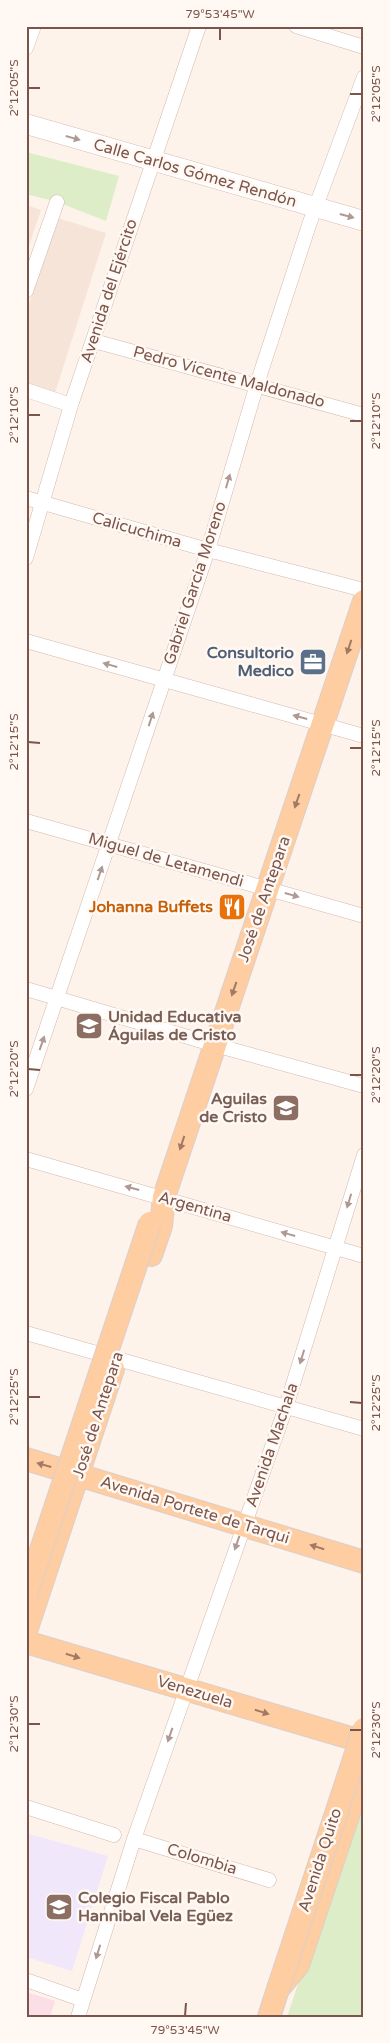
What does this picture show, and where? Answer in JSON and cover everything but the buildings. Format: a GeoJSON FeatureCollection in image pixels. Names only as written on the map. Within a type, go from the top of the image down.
{"type":"FeatureCollection","features":[{"type":"Feature","properties":{"kind":"main road","name":"Calle Carlos Gómez Rendón"},"geometry":{"type":"LineString","coordinates":[[26,124],[364,221]]}},
{"type":"Feature","properties":{"kind":"main road","name":"José de Antepara"},"geometry":{"type":"LineString","coordinates":[[26,1595],[150,1223],[164,1197],[364,601]]}},
{"type":"Feature","properties":{"kind":"main road","name":"José de Antepara"},"geometry":{"type":"LineString","coordinates":[[26,1631],[161,1226],[164,1197]]}},
{"type":"Feature","properties":{"kind":"main road","name":"Avenida Portete de Tarqui"},"geometry":{"type":"LineString","coordinates":[[26,1459],[364,1562]]}},
{"type":"Feature","properties":{"kind":"main road","name":"Venezuela"},"geometry":{"type":"LineString","coordinates":[[26,1642],[364,1742]]}},
{"type":"Feature","properties":{"kind":"main road","name":"Avenida Quito"},"geometry":{"type":"LineString","coordinates":[[269,2017],[364,1730]]}},
{"type":"Feature","properties":{"kind":"main road","name":"Avenida Quito"},"geometry":{"type":"LineString","coordinates":[[277,1990],[298,1965],[357,1799],[364,1768]]}},
{"type":"Feature","properties":{"kind":"street"},"geometry":{"type":"LineString","coordinates":[[26,48],[34,26]]}},
{"type":"Feature","properties":{"kind":"street","name":"Avenida del Ejército"},"geometry":{"type":"LineString","coordinates":[[26,558],[71,405],[199,26]]}},
{"type":"Feature","properties":{"kind":"street"},"geometry":{"type":"LineString","coordinates":[[296,26],[364,47]]}},
{"type":"Feature","properties":{"kind":"street","name":"Gabriel García Moreno"},"geometry":{"type":"LineString","coordinates":[[26,1089],[208,550],[257,384],[315,208],[364,77]]}},
{"type":"Feature","properties":{"kind":"street"},"geometry":{"type":"LineString","coordinates":[[26,291],[57,202]]}},
{"type":"Feature","properties":{"kind":"street","name":"Pedro Vicente Maldonado"},"geometry":{"type":"LineString","coordinates":[[94,341],[257,384],[364,415]]}},
{"type":"Feature","properties":{"kind":"street"},"geometry":{"type":"LineString","coordinates":[[26,390],[71,405]]}},
{"type":"Feature","properties":{"kind":"street","name":"Calicuchima"},"geometry":{"type":"LineString","coordinates":[[26,498],[208,550],[364,590]]}},
{"type":"Feature","properties":{"kind":"street"},"geometry":{"type":"LineString","coordinates":[[26,641],[364,736]]}},
{"type":"Feature","properties":{"kind":"street","name":"Miguel de Letamendi"},"geometry":{"type":"LineString","coordinates":[[26,820],[364,916]]}},
{"type":"Feature","properties":{"kind":"street"},"geometry":{"type":"LineString","coordinates":[[26,989],[214,1045],[364,1086]]}},
{"type":"Feature","properties":{"kind":"street","name":"Avenida Machala"},"geometry":{"type":"LineString","coordinates":[[78,2017],[134,1838],[286,1407],[364,1155]]}},
{"type":"Feature","properties":{"kind":"street","name":"Argentina"},"geometry":{"type":"LineString","coordinates":[[26,1159],[164,1197],[364,1256]]}},
{"type":"Feature","properties":{"kind":"street"},"geometry":{"type":"LineString","coordinates":[[26,1333],[364,1429]]}},
{"type":"Feature","properties":{"kind":"street"},"geometry":{"type":"LineString","coordinates":[[26,1807],[114,1835]]}},
{"type":"Feature","properties":{"kind":"street","name":"Colombia"},"geometry":{"type":"LineString","coordinates":[[134,1838],[269,1880]]}},
{"type":"Feature","properties":{"kind":"street"},"geometry":{"type":"LineString","coordinates":[[26,1980],[83,2000]]}},
{"type":"Feature","properties":{"kind":"shaded area"},"geometry":{"type":"Polygon","coordinates":[[[26,205],[41,210],[26,255],[26,205]]]}},
{"type":"Feature","properties":{"kind":"shaded area"},"geometry":{"type":"Polygon","coordinates":[[[58,218],[106,233],[55,393],[26,384],[26,313],[58,218]]]}},
{"type":"Feature","properties":{"kind":"shaded area","name":"Colegio Fiscal Pablo Hannibal Vela Egüez"},"geometry":{"type":"Polygon","coordinates":[[[26,1833],[108,1856],[72,1971],[26,1957],[26,1833]]]}},
{"type":"Feature","properties":{"kind":"shaded area"},"geometry":{"type":"Polygon","coordinates":[[[26,1992],[55,2001],[50,2017],[26,2017],[26,1992]]]}},
{"type":"Feature","properties":{"kind":"green space"},"geometry":{"type":"Polygon","coordinates":[[[26,152],[119,176],[106,221],[57,202],[26,194],[26,152]]]}},
{"type":"Feature","properties":{"kind":"green space"},"geometry":{"type":"Polygon","coordinates":[[[364,1789],[364,2017],[287,2017],[364,1789]]]}},
{"type":"Feature","properties":{"kind":"place","name":"Consultorio Medico"},"geometry":{"type":"Point","coordinates":[313,662]}},
{"type":"Feature","properties":{"kind":"place","name":"Johanna Buffets"},"geometry":{"type":"Point","coordinates":[232,907]}},
{"type":"Feature","properties":{"kind":"place","name":"Unidad Educativa Águilas de Cristo"},"geometry":{"type":"Point","coordinates":[89,1026]}},
{"type":"Feature","properties":{"kind":"place","name":"Aguilas de Cristo"},"geometry":{"type":"Point","coordinates":[286,1108]}},
{"type":"Feature","properties":{"kind":"place","name":"Colegio Fiscal Pablo Hannibal Vela Egüez"},"geometry":{"type":"Point","coordinates":[59,1907]}}]}
